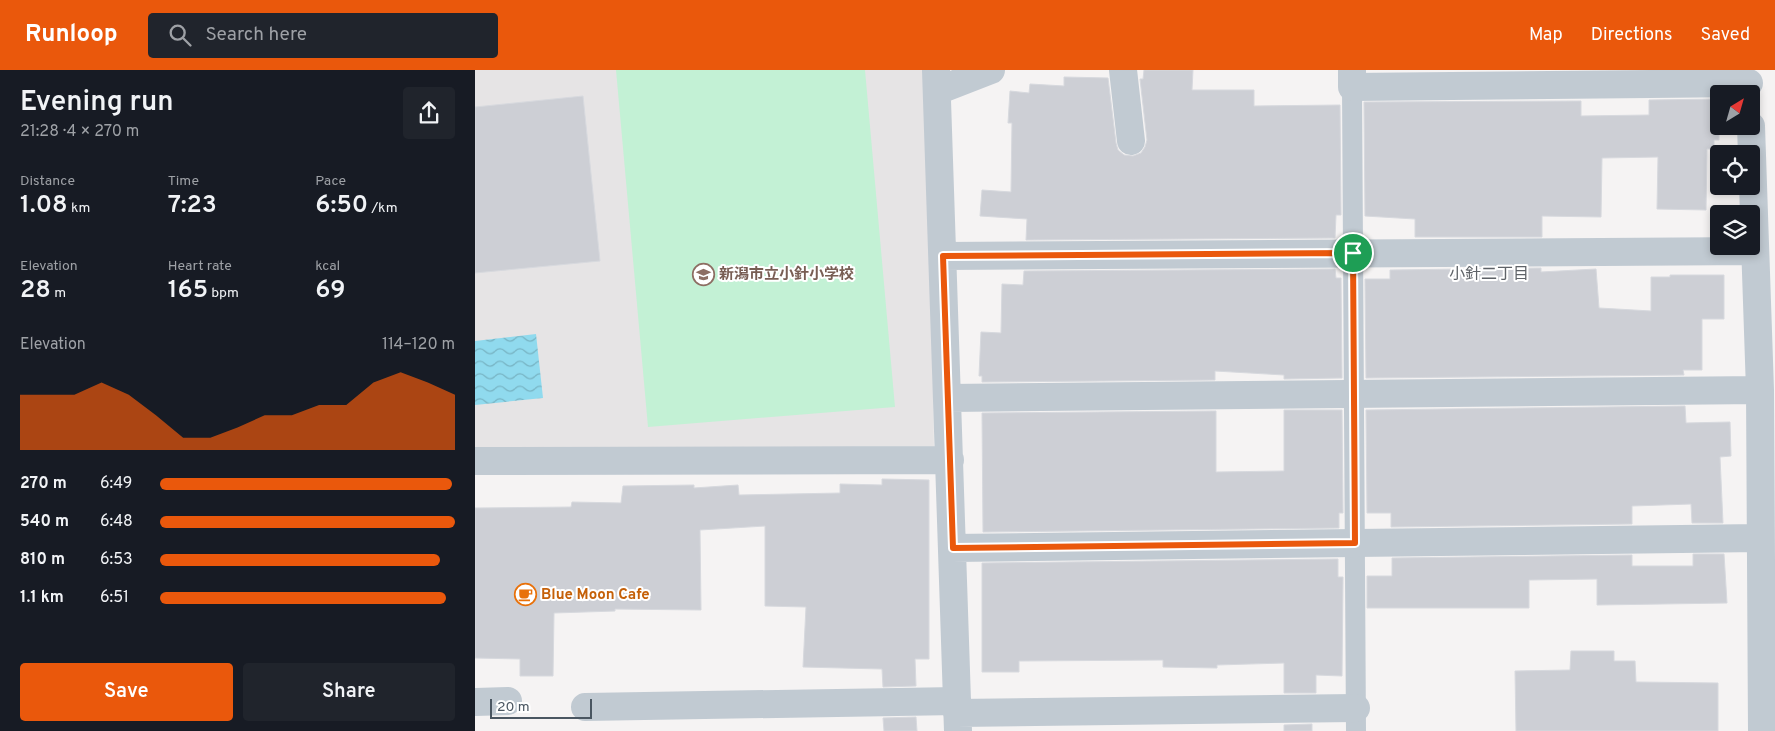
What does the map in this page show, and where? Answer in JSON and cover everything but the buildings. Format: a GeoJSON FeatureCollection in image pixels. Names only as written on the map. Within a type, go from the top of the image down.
{"type":"FeatureCollection","features":[{"type":"Feature","properties":{"kind":"street"},"geometry":{"type":"LineString","coordinates":[[957,715],[937,80],[991,70]]}},
{"type":"Feature","properties":{"kind":"street"},"geometry":{"type":"LineString","coordinates":[[1123,70],[1131,141]]}},
{"type":"Feature","properties":{"kind":"street"},"geometry":{"type":"LineString","coordinates":[[1352,79],[1749,82]]}},
{"type":"Feature","properties":{"kind":"street"},"geometry":{"type":"LineString","coordinates":[[1756,205],[1759,135]]}},
{"type":"Feature","properties":{"kind":"street"},"geometry":{"type":"LineString","coordinates":[[943,256],[1710,251]]}},
{"type":"Feature","properties":{"kind":"street"},"geometry":{"type":"LineString","coordinates":[[1756,255],[1766,302],[1760,390],[1767,498],[1759,538],[1768,692],[1763,731]]}},
{"type":"Feature","properties":{"kind":"street"},"geometry":{"type":"LineString","coordinates":[[948,398],[1760,390]]}},
{"type":"Feature","properties":{"kind":"street"},"geometry":{"type":"LineString","coordinates":[[475,461],[950,460]]}},
{"type":"Feature","properties":{"kind":"street"},"geometry":{"type":"LineString","coordinates":[[953,548],[1759,538]]}},
{"type":"Feature","properties":{"kind":"street"},"geometry":{"type":"LineString","coordinates":[[475,702],[508,701]]}},
{"type":"Feature","properties":{"kind":"street"},"geometry":{"type":"LineString","coordinates":[[585,707],[957,715],[1356,720]]}},
{"type":"Feature","properties":{"kind":"lane"},"geometry":{"type":"LineString","coordinates":[[1352,79],[1356,720]]}},
{"type":"Feature","properties":{"kind":"shaded area","name":"新潟市立小針小学校"},"geometry":{"type":"Polygon","coordinates":[[[475,70],[928,70],[934,448],[475,450],[475,70]]]}},
{"type":"Feature","properties":{"kind":"green space"},"geometry":{"type":"Polygon","coordinates":[[[616,70],[865,70],[895,407],[648,427],[616,70]]]}},
{"type":"Feature","properties":{"kind":"water"},"geometry":{"type":"Polygon","coordinates":[[[536,334],[543,398],[475,405],[475,341],[536,334]]]}},
{"type":"Feature","properties":{"kind":"place","name":"新潟市立小針小学校"},"geometry":{"type":"Point","coordinates":[703,275]}},
{"type":"Feature","properties":{"kind":"place","name":"Blue Moon Cafe"},"geometry":{"type":"Point","coordinates":[525,595]}},
{"type":"Feature","properties":{"kind":"district","name":"小針二丁目"},"geometry":{"type":"Point","coordinates":[1489,275]}},
{"type":"Feature","properties":{"kind":"route"},"geometry":{"type":"LineString","coordinates":[[1353,253],[1355,543],[953,548],[943,256],[1353,253]]}}]}
